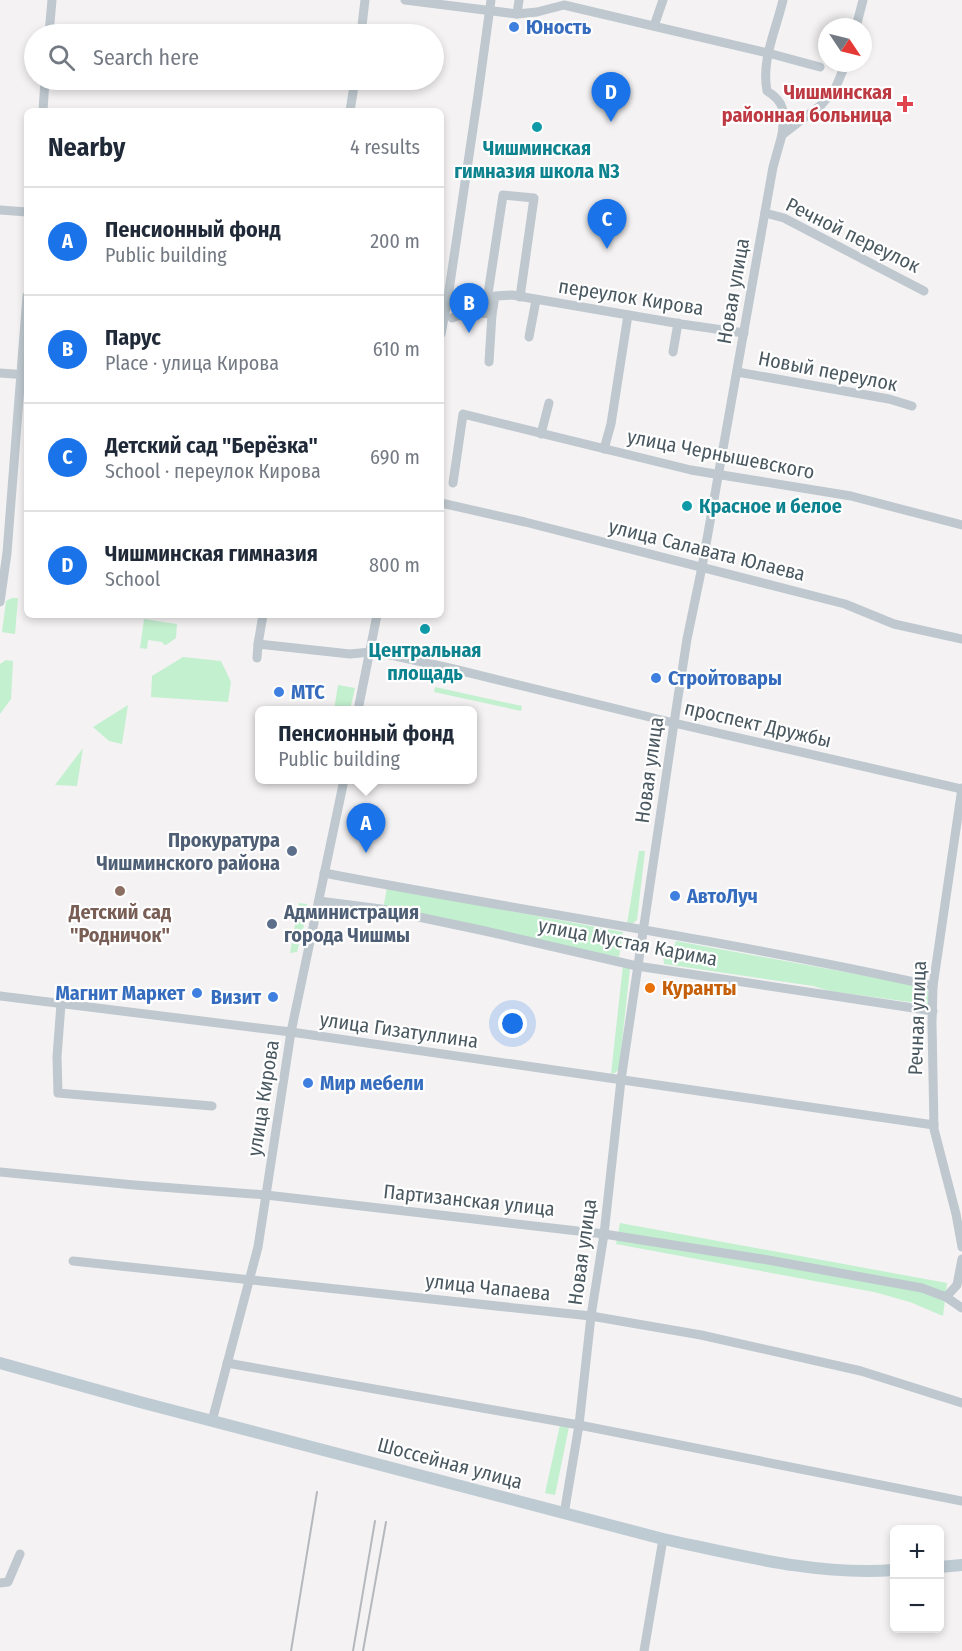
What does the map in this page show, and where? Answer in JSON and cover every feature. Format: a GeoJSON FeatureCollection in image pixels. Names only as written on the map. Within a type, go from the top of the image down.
{"type":"FeatureCollection","features":[{"type":"Feature","properties":{"kind":"main road","name":"Шоссейная улица"},"geometry":{"type":"LineString","coordinates":[[0,1363],[663,1539],[725,1553],[829,1570],[890,1570]]}},
{"type":"Feature","properties":{"kind":"main road"},"geometry":{"type":"LineString","coordinates":[[944,1567],[962,1565]]}},
{"type":"Feature","properties":{"kind":"street"},"geometry":{"type":"LineString","coordinates":[[50,24],[52,0]]}},
{"type":"Feature","properties":{"kind":"street"},"geometry":{"type":"LineString","coordinates":[[362,24],[365,0]]}},
{"type":"Feature","properties":{"kind":"street"},"geometry":{"type":"LineString","coordinates":[[405,0],[517,14],[564,5],[818,66]]}},
{"type":"Feature","properties":{"kind":"street"},"geometry":{"type":"LineString","coordinates":[[444,318],[491,0]]}},
{"type":"Feature","properties":{"kind":"street"},"geometry":{"type":"LineString","coordinates":[[517,14],[519,0]]}},
{"type":"Feature","properties":{"kind":"street"},"geometry":{"type":"LineString","coordinates":[[654,26],[663,0]]}},
{"type":"Feature","properties":{"kind":"street","name":"Новая улица"},"geometry":{"type":"LineString","coordinates":[[564,1514],[579,1425],[621,1080],[687,639],[702,567],[773,167],[782,135],[785,112],[776,96],[767,91],[766,84],[768,53],[783,0]]}},
{"type":"Feature","properties":{"kind":"street"},"geometry":{"type":"LineString","coordinates":[[858,18],[863,0]]}},
{"type":"Feature","properties":{"kind":"street"},"geometry":{"type":"LineString","coordinates":[[782,135],[821,105],[835,89],[842,72]]}},
{"type":"Feature","properties":{"kind":"street"},"geometry":{"type":"LineString","coordinates":[[43,108],[44,90]]}},
{"type":"Feature","properties":{"kind":"street"},"geometry":{"type":"LineString","coordinates":[[350,108],[353,90]]}},
{"type":"Feature","properties":{"kind":"street"},"geometry":{"type":"LineString","coordinates":[[489,362],[495,296],[516,296],[534,198],[503,195],[486,307],[492,311]]}},
{"type":"Feature","properties":{"kind":"street"},"geometry":{"type":"LineString","coordinates":[[0,210],[24,212]]}},
{"type":"Feature","properties":{"kind":"street","name":"Речной переулок"},"geometry":{"type":"LineString","coordinates":[[765,213],[784,218],[924,291]]}},
{"type":"Feature","properties":{"kind":"street","name":"переулок Кирова"},"geometry":{"type":"LineString","coordinates":[[516,296],[744,333]]}},
{"type":"Feature","properties":{"kind":"street"},"geometry":{"type":"LineString","coordinates":[[529,336],[536,300]]}},
{"type":"Feature","properties":{"kind":"street"},"geometry":{"type":"LineString","coordinates":[[453,318],[466,312],[492,311]]}},
{"type":"Feature","properties":{"kind":"street"},"geometry":{"type":"LineString","coordinates":[[604,449],[613,413],[628,315]]}},
{"type":"Feature","properties":{"kind":"street"},"geometry":{"type":"LineString","coordinates":[[673,352],[678,323]]}},
{"type":"Feature","properties":{"kind":"street","name":"Новый переулок"},"geometry":{"type":"LineString","coordinates":[[737,372],[889,399],[912,406]]}},
{"type":"Feature","properties":{"kind":"street"},"geometry":{"type":"LineString","coordinates":[[0,373],[24,375],[7,553],[0,602]]}},
{"type":"Feature","properties":{"kind":"street"},"geometry":{"type":"LineString","coordinates":[[542,434],[549,403]]}},
{"type":"Feature","properties":{"kind":"street","name":"улица Чернышевского"},"geometry":{"type":"LineString","coordinates":[[453,483],[463,414],[691,470],[851,496],[962,525]]}},
{"type":"Feature","properties":{"kind":"street","name":"улица Салавата Юлаева"},"geometry":{"type":"LineString","coordinates":[[444,504],[525,522],[845,604],[894,624],[962,639]]}},
{"type":"Feature","properties":{"kind":"street"},"geometry":{"type":"LineString","coordinates":[[257,658],[262,618]]}},
{"type":"Feature","properties":{"kind":"street"},"geometry":{"type":"LineString","coordinates":[[359,706],[377,618]]}},
{"type":"Feature","properties":{"kind":"street","name":"проспект Дружбы"},"geometry":{"type":"LineString","coordinates":[[258,644],[350,654],[371,652],[458,670],[674,723],[962,788]]}},
{"type":"Feature","properties":{"kind":"street","name":"улица Кирова"},"geometry":{"type":"LineString","coordinates":[[212,1421],[258,1247],[291,1032],[343,784]]}},
{"type":"Feature","properties":{"kind":"street","name":"Речная улица"},"geometry":{"type":"LineString","coordinates":[[962,788],[933,986],[934,1125],[962,1247]]}},
{"type":"Feature","properties":{"kind":"street","name":"улица Мустая Карима"},"geometry":{"type":"LineString","coordinates":[[324,873],[855,969],[933,986]]}},
{"type":"Feature","properties":{"kind":"street","name":"улица Мустая Карима"},"geometry":{"type":"LineString","coordinates":[[319,901],[381,909],[638,966],[933,1011]]}},
{"type":"Feature","properties":{"kind":"street","name":"улица Гизатуллина"},"geometry":{"type":"LineString","coordinates":[[0,996],[291,1032],[934,1125]]}},
{"type":"Feature","properties":{"kind":"street"},"geometry":{"type":"LineString","coordinates":[[61,1004],[57,1057],[58,1093],[212,1106]]}},
{"type":"Feature","properties":{"kind":"street","name":"Партизанская улица"},"geometry":{"type":"LineString","coordinates":[[0,1172],[266,1196],[604,1234],[768,1260],[922,1288],[946,1297],[962,1308]]}},
{"type":"Feature","properties":{"kind":"street"},"geometry":{"type":"LineString","coordinates":[[946,1297],[957,1285],[962,1259]]}},
{"type":"Feature","properties":{"kind":"street","name":"улица Чапаева"},"geometry":{"type":"LineString","coordinates":[[73,1261],[591,1317],[701,1335],[850,1369],[962,1403]]}},
{"type":"Feature","properties":{"kind":"street"},"geometry":{"type":"LineString","coordinates":[[227,1363],[579,1425],[962,1500]]}},
{"type":"Feature","properties":{"kind":"street"},"geometry":{"type":"LineString","coordinates":[[644,1651],[663,1539]]}},
{"type":"Feature","properties":{"kind":"street"},"geometry":{"type":"LineString","coordinates":[[0,1583],[8,1582],[20,1554]]}},
{"type":"Feature","properties":{"kind":"green space"},"geometry":{"type":"Polygon","coordinates":[[[18,598],[15,634],[2,632],[6,601],[18,598]]]}},
{"type":"Feature","properties":{"kind":"green space"},"geometry":{"type":"Polygon","coordinates":[[[144,619],[177,624],[176,638],[166,645],[162,642],[148,640],[147,649],[140,648],[144,619]]]}},
{"type":"Feature","properties":{"kind":"green space"},"geometry":{"type":"Polygon","coordinates":[[[183,657],[221,661],[231,682],[228,702],[151,697],[152,676],[183,657]]]}},
{"type":"Feature","properties":{"kind":"green space"},"geometry":{"type":"Polygon","coordinates":[[[6,660],[13,661],[11,699],[0,714],[0,664],[6,660]]]}},
{"type":"Feature","properties":{"kind":"green space"},"geometry":{"type":"Polygon","coordinates":[[[338,685],[355,688],[351,706],[335,706],[338,685]]]}},
{"type":"Feature","properties":{"kind":"green space"},"geometry":{"type":"Polygon","coordinates":[[[435,687],[522,706],[521,711],[434,692],[435,687]]]}},
{"type":"Feature","properties":{"kind":"green space"},"geometry":{"type":"Polygon","coordinates":[[[128,705],[122,744],[109,741],[93,727],[128,705]]]}},
{"type":"Feature","properties":{"kind":"green space"},"geometry":{"type":"Polygon","coordinates":[[[83,748],[77,786],[55,785],[83,748]]]}},
{"type":"Feature","properties":{"kind":"green space"},"geometry":{"type":"Polygon","coordinates":[[[639,851],[645,851],[637,920],[632,924],[627,924],[639,851]]]}},
{"type":"Feature","properties":{"kind":"green space"},"geometry":{"type":"Polygon","coordinates":[[[387,888],[623,932],[619,957],[383,909],[387,888]]]}},
{"type":"Feature","properties":{"kind":"green space"},"geometry":{"type":"Polygon","coordinates":[[[299,903],[307,904],[308,910],[297,952],[290,953],[299,903]]]}},
{"type":"Feature","properties":{"kind":"green space"},"geometry":{"type":"Polygon","coordinates":[[[676,941],[921,986],[928,991],[931,1005],[664,964],[663,956],[671,957],[676,941]]]}},
{"type":"Feature","properties":{"kind":"green space"},"geometry":{"type":"Polygon","coordinates":[[[623,965],[629,966],[630,969],[619,1069],[611,1074],[623,965]]]}},
{"type":"Feature","properties":{"kind":"green space"},"geometry":{"type":"Polygon","coordinates":[[[620,1223],[947,1283],[943,1316],[910,1302],[874,1292],[616,1244],[620,1223]]]}},
{"type":"Feature","properties":{"kind":"green space"},"geometry":{"type":"Polygon","coordinates":[[[560,1425],[569,1427],[555,1495],[545,1493],[560,1425]]]}},
{"type":"Feature","properties":{"kind":"railway"},"geometry":{"type":"LineString","coordinates":[[291,1651],[317,1492]]}},
{"type":"Feature","properties":{"kind":"railway"},"geometry":{"type":"LineString","coordinates":[[353,1651],[375,1521]]}},
{"type":"Feature","properties":{"kind":"railway"},"geometry":{"type":"LineString","coordinates":[[363,1651],[386,1522]]}},
{"type":"Feature","properties":{"kind":"place","name":"Юность"},"geometry":{"type":"Point","coordinates":[514,27]}},
{"type":"Feature","properties":{"kind":"place","name":"Чишминская районная больница"},"geometry":{"type":"Point","coordinates":[905,104]}},
{"type":"Feature","properties":{"kind":"place","name":"Чишминская гимназия"},"geometry":{"type":"Point","coordinates":[611,122]}},
{"type":"Feature","properties":{"kind":"place","name":"Чишминская гимназия школа N3"},"geometry":{"type":"Point","coordinates":[537,127]}},
{"type":"Feature","properties":{"kind":"place","name":"Детский сад \"Берёзка\""},"geometry":{"type":"Point","coordinates":[607,249]}},
{"type":"Feature","properties":{"kind":"place","name":"Парус"},"geometry":{"type":"Point","coordinates":[469,333]}},
{"type":"Feature","properties":{"kind":"place","name":"Красное и белое"},"geometry":{"type":"Point","coordinates":[687,506]}},
{"type":"Feature","properties":{"kind":"place","name":"Центральная площадь"},"geometry":{"type":"Point","coordinates":[425,629]}},
{"type":"Feature","properties":{"kind":"place","name":"Стройтовары"},"geometry":{"type":"Point","coordinates":[656,678]}},
{"type":"Feature","properties":{"kind":"place","name":"МТС"},"geometry":{"type":"Point","coordinates":[279,692]}},
{"type":"Feature","properties":{"kind":"place","name":"Прокуратура Чишминского района"},"geometry":{"type":"Point","coordinates":[292,851]}},
{"type":"Feature","properties":{"kind":"place","name":"Пенсионный фонд"},"geometry":{"type":"Point","coordinates":[366,853]}},
{"type":"Feature","properties":{"kind":"place","name":"Детский сад \"Родничок\""},"geometry":{"type":"Point","coordinates":[120,891]}},
{"type":"Feature","properties":{"kind":"place","name":"АвтоЛуч"},"geometry":{"type":"Point","coordinates":[675,896]}},
{"type":"Feature","properties":{"kind":"place","name":"Администрация города Чишмы"},"geometry":{"type":"Point","coordinates":[272,924]}},
{"type":"Feature","properties":{"kind":"place","name":"Куранты"},"geometry":{"type":"Point","coordinates":[650,988]}},
{"type":"Feature","properties":{"kind":"place","name":"Магнит Маркет"},"geometry":{"type":"Point","coordinates":[197,993]}},
{"type":"Feature","properties":{"kind":"place","name":"Визит"},"geometry":{"type":"Point","coordinates":[273,997]}},
{"type":"Feature","properties":{"kind":"place","name":"Мир мебели"},"geometry":{"type":"Point","coordinates":[308,1083]}}]}
